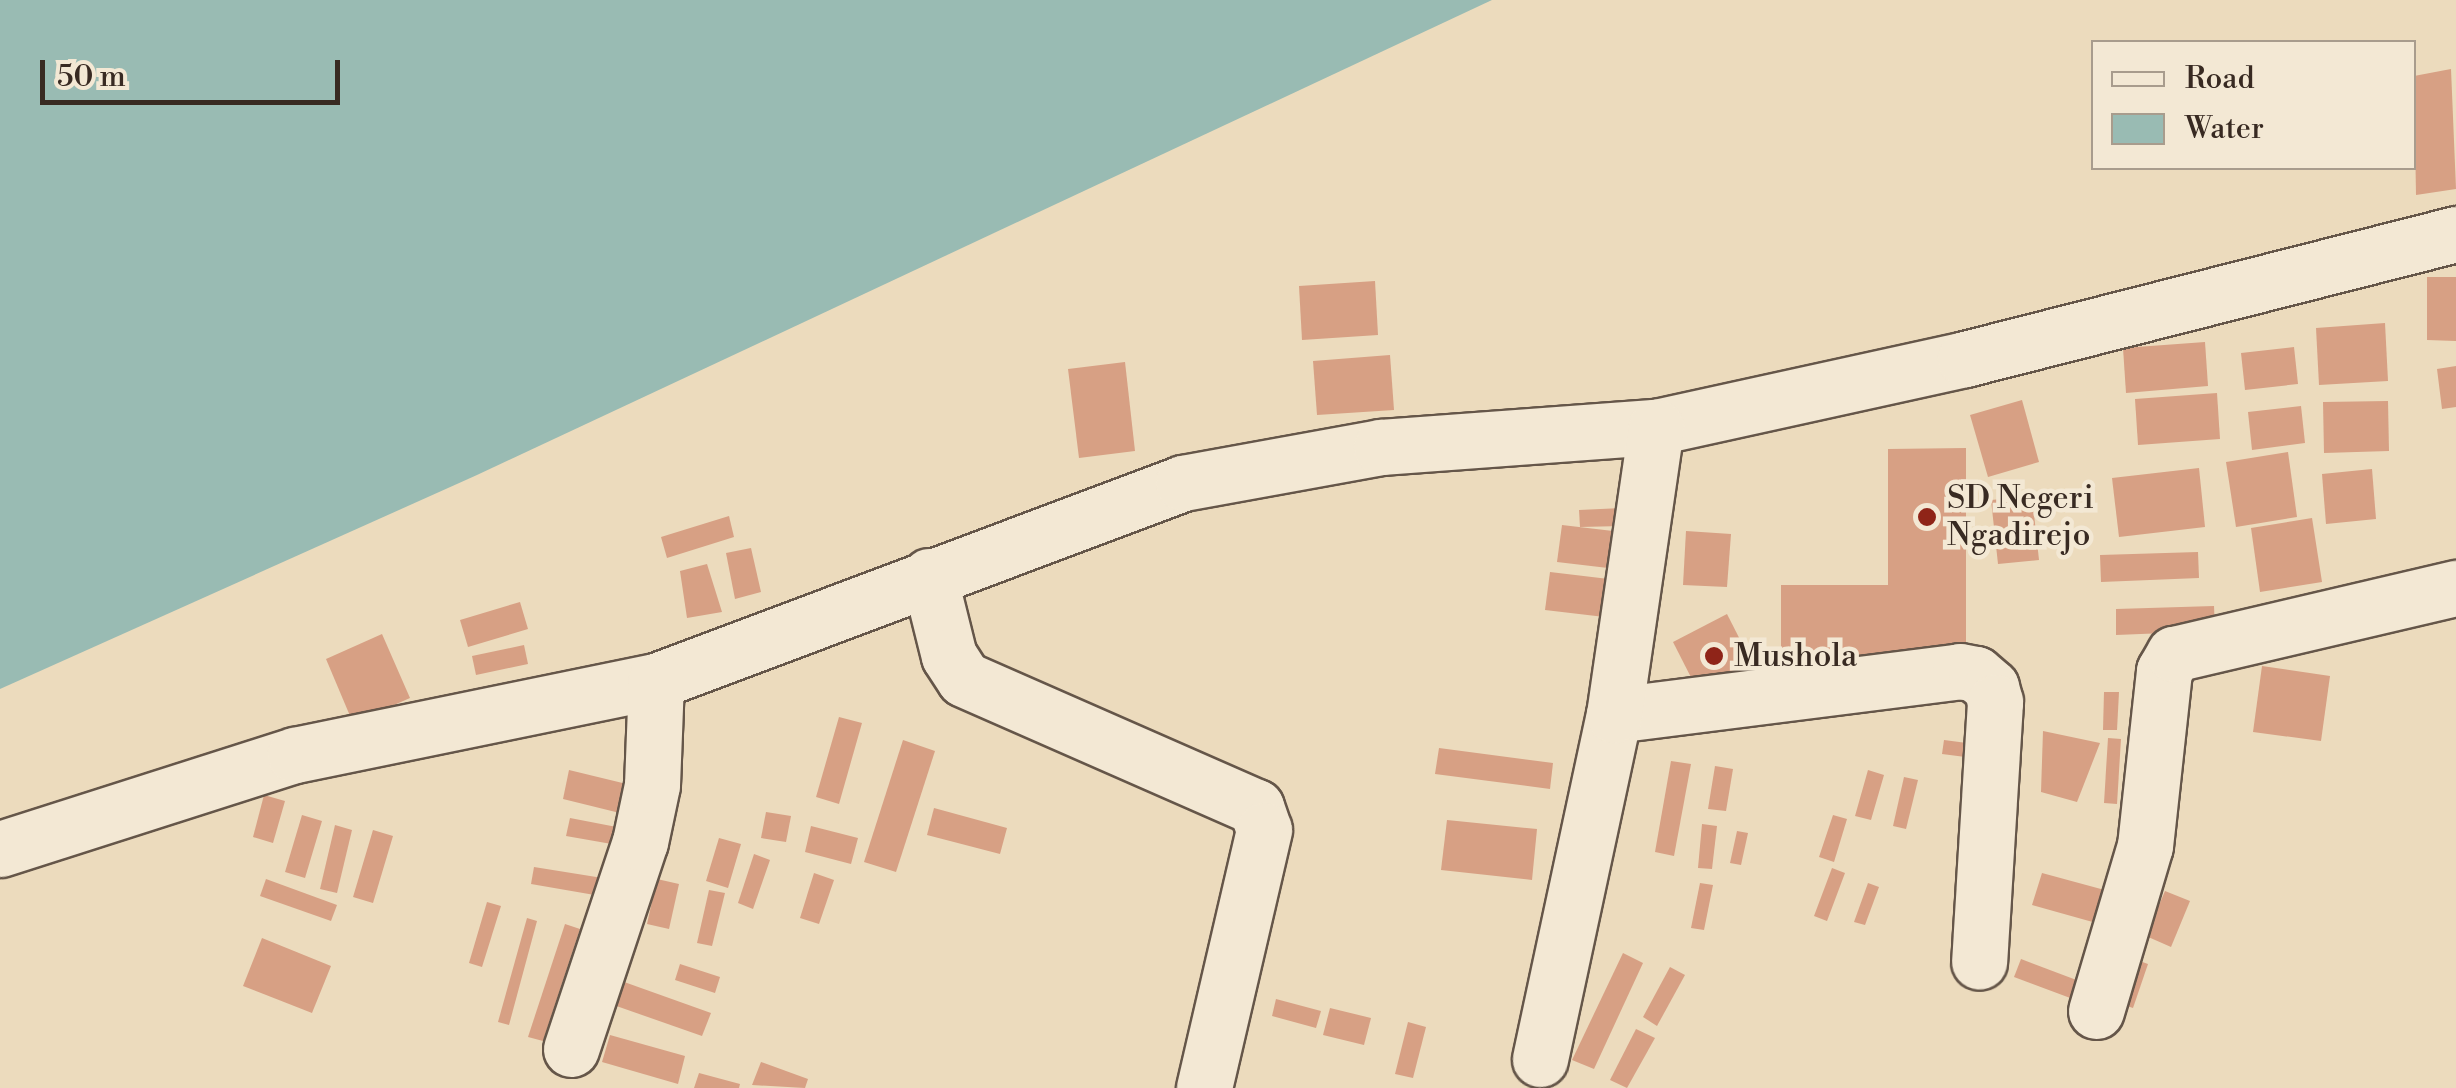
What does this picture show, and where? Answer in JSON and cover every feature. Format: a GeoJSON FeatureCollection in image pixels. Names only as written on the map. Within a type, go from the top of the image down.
{"type":"FeatureCollection","features":[{"type":"Feature","properties":{"kind":"street"},"geometry":{"type":"LineString","coordinates":[[0,850],[296,755],[656,681],[1183,482],[1277,462],[1656,427],[1948,363],[2456,234]]}},
{"type":"Feature","properties":{"kind":"street"},"geometry":{"type":"LineString","coordinates":[[1540,1059],[1614,715],[1656,427]]}},
{"type":"Feature","properties":{"kind":"street"},"geometry":{"type":"LineString","coordinates":[[929,576],[949,656],[964,679],[1256,807],[1264,830],[1204,1088]]}},
{"type":"Feature","properties":{"kind":"street"},"geometry":{"type":"LineString","coordinates":[[2096,1011],[2145,846],[2164,671],[2174,654],[2456,588]]}},
{"type":"Feature","properties":{"kind":"street"},"geometry":{"type":"LineString","coordinates":[[1614,715],[1960,671],[1976,674],[1992,687],[1995,702],[1978,962]]}},
{"type":"Feature","properties":{"kind":"street"},"geometry":{"type":"LineString","coordinates":[[571,1048],[640,842],[652,785],[656,681]]}},
{"type":"Feature","properties":{"kind":"water"},"geometry":{"type":"Polygon","coordinates":[[[0,0],[1492,0],[477,475],[0,689],[0,0]]]}},
{"type":"Feature","properties":{"kind":"building"},"geometry":{"type":"Polygon","coordinates":[[[2451,69],[2456,189],[2416,195],[2416,76],[2451,69]]]}},
{"type":"Feature","properties":{"kind":"building"},"geometry":{"type":"Polygon","coordinates":[[[2427,277],[2456,277],[2456,341],[2427,340],[2427,277]]]}},
{"type":"Feature","properties":{"kind":"building"},"geometry":{"type":"Polygon","coordinates":[[[1375,281],[1378,335],[1302,340],[1299,286],[1375,281]]]}},
{"type":"Feature","properties":{"kind":"building"},"geometry":{"type":"Polygon","coordinates":[[[2385,323],[2388,381],[2319,385],[2316,328],[2385,323]]]}},
{"type":"Feature","properties":{"kind":"building"},"geometry":{"type":"Polygon","coordinates":[[[2205,342],[2208,386],[2126,393],[2123,348],[2205,342]]]}},
{"type":"Feature","properties":{"kind":"building"},"geometry":{"type":"Polygon","coordinates":[[[2294,347],[2298,384],[2245,390],[2241,353],[2294,347]]]}},
{"type":"Feature","properties":{"kind":"building"},"geometry":{"type":"Polygon","coordinates":[[[1390,355],[1394,410],[1317,415],[1313,361],[1390,355]]]}},
{"type":"Feature","properties":{"kind":"building"},"geometry":{"type":"Polygon","coordinates":[[[1125,362],[1135,451],[1079,458],[1068,369],[1125,362]]]}},
{"type":"Feature","properties":{"kind":"building"},"geometry":{"type":"Polygon","coordinates":[[[2456,366],[2456,407],[2442,409],[2437,369],[2456,366]]]}},
{"type":"Feature","properties":{"kind":"building"},"geometry":{"type":"Polygon","coordinates":[[[2217,393],[2220,439],[2138,445],[2135,399],[2217,393]]]}},
{"type":"Feature","properties":{"kind":"building"},"geometry":{"type":"Polygon","coordinates":[[[2022,400],[2039,462],[1988,477],[1970,415],[2022,400]]]}},
{"type":"Feature","properties":{"kind":"building"},"geometry":{"type":"Polygon","coordinates":[[[2388,401],[2389,451],[2324,453],[2323,402],[2388,401]]]}},
{"type":"Feature","properties":{"kind":"building"},"geometry":{"type":"Polygon","coordinates":[[[2301,406],[2305,443],[2252,450],[2248,412],[2301,406]]]}},
{"type":"Feature","properties":{"kind":"building","name":"SD Negeri Ngadirejo"},"geometry":{"type":"Polygon","coordinates":[[[1966,448],[1966,655],[1781,656],[1781,585],[1888,585],[1888,449],[1966,448]]]}},
{"type":"Feature","properties":{"kind":"building"},"geometry":{"type":"Polygon","coordinates":[[[2288,452],[2297,517],[2236,527],[2226,462],[2288,452]]]}},
{"type":"Feature","properties":{"kind":"building"},"geometry":{"type":"Polygon","coordinates":[[[2199,468],[2205,527],[2119,537],[2112,478],[2199,468]]]}},
{"type":"Feature","properties":{"kind":"building"},"geometry":{"type":"Polygon","coordinates":[[[2372,469],[2376,519],[2326,524],[2322,474],[2372,469]]]}},
{"type":"Feature","properties":{"kind":"building"},"geometry":{"type":"Polygon","coordinates":[[[2032,496],[2039,560],[1998,564],[1991,500],[2032,496]]]}},
{"type":"Feature","properties":{"kind":"building"},"geometry":{"type":"Polygon","coordinates":[[[1622,508],[1622,526],[1580,527],[1579,510],[1622,508]]]}},
{"type":"Feature","properties":{"kind":"building"},"geometry":{"type":"Polygon","coordinates":[[[729,516],[734,537],[667,558],[661,537],[729,516]]]}},
{"type":"Feature","properties":{"kind":"building"},"geometry":{"type":"Polygon","coordinates":[[[2312,518],[2322,582],[2260,592],[2251,528],[2312,518]]]}},
{"type":"Feature","properties":{"kind":"building"},"geometry":{"type":"Polygon","coordinates":[[[1562,525],[1630,533],[1625,570],[1557,562],[1562,525]]]}},
{"type":"Feature","properties":{"kind":"building"},"geometry":{"type":"Polygon","coordinates":[[[1686,531],[1731,534],[1727,587],[1683,585],[1686,531]]]}},
{"type":"Feature","properties":{"kind":"building"},"geometry":{"type":"Polygon","coordinates":[[[751,548],[761,592],[735,599],[726,553],[751,548]]]}},
{"type":"Feature","properties":{"kind":"building"},"geometry":{"type":"Polygon","coordinates":[[[2198,552],[2199,578],[2101,582],[2100,555],[2198,552]]]}},
{"type":"Feature","properties":{"kind":"building"},"geometry":{"type":"Polygon","coordinates":[[[707,564],[722,612],[687,618],[680,571],[707,564]]]}},
{"type":"Feature","properties":{"kind":"building"},"geometry":{"type":"Polygon","coordinates":[[[1550,572],[1617,580],[1613,618],[1545,610],[1550,572]]]}},
{"type":"Feature","properties":{"kind":"building"},"geometry":{"type":"Polygon","coordinates":[[[520,602],[528,629],[468,647],[460,620],[520,602]]]}},
{"type":"Feature","properties":{"kind":"building"},"geometry":{"type":"Polygon","coordinates":[[[2214,606],[2215,631],[2116,635],[2116,609],[2214,606]]]}},
{"type":"Feature","properties":{"kind":"building","name":"Mushola"},"geometry":{"type":"Polygon","coordinates":[[[1727,614],[1755,669],[1701,697],[1673,642],[1727,614]]]}},
{"type":"Feature","properties":{"kind":"building"},"geometry":{"type":"Polygon","coordinates":[[[382,634],[410,698],[353,723],[326,659],[382,634]]]}},
{"type":"Feature","properties":{"kind":"building"},"geometry":{"type":"Polygon","coordinates":[[[524,645],[528,664],[476,675],[472,656],[524,645]]]}},
{"type":"Feature","properties":{"kind":"building"},"geometry":{"type":"Polygon","coordinates":[[[2262,666],[2330,676],[2321,741],[2253,732],[2262,666]]]}},
{"type":"Feature","properties":{"kind":"building"},"geometry":{"type":"Polygon","coordinates":[[[2104,692],[2119,692],[2117,730],[2103,730],[2104,692]]]}},
{"type":"Feature","properties":{"kind":"building"},"geometry":{"type":"Polygon","coordinates":[[[839,717],[862,723],[839,804],[816,797],[839,717]]]}},
{"type":"Feature","properties":{"kind":"building"},"geometry":{"type":"Polygon","coordinates":[[[2043,731],[2100,743],[2077,802],[2041,792],[2043,731]]]}},
{"type":"Feature","properties":{"kind":"building"},"geometry":{"type":"Polygon","coordinates":[[[2108,738],[2121,739],[2117,804],[2104,803],[2108,738]]]}},
{"type":"Feature","properties":{"kind":"building"},"geometry":{"type":"Polygon","coordinates":[[[903,740],[935,751],[896,872],[864,862],[903,740]]]}},
{"type":"Feature","properties":{"kind":"building"},"geometry":{"type":"Polygon","coordinates":[[[1944,740],[1982,745],[1981,759],[1942,754],[1944,740]]]}},
{"type":"Feature","properties":{"kind":"building"},"geometry":{"type":"Polygon","coordinates":[[[1439,748],[1553,763],[1550,789],[1435,774],[1439,748]]]}},
{"type":"Feature","properties":{"kind":"building"},"geometry":{"type":"Polygon","coordinates":[[[1671,761],[1691,764],[1674,856],[1655,852],[1671,761]]]}},
{"type":"Feature","properties":{"kind":"building"},"geometry":{"type":"Polygon","coordinates":[[[1715,766],[1733,769],[1726,811],[1708,809],[1715,766]]]}},
{"type":"Feature","properties":{"kind":"building"},"geometry":{"type":"Polygon","coordinates":[[[569,770],[639,787],[632,816],[563,799],[569,770]]]}},
{"type":"Feature","properties":{"kind":"building"},"geometry":{"type":"Polygon","coordinates":[[[1868,770],[1884,775],[1871,820],[1855,816],[1868,770]]]}},
{"type":"Feature","properties":{"kind":"building"},"geometry":{"type":"Polygon","coordinates":[[[1904,777],[1918,780],[1906,829],[1893,826],[1904,777]]]}},
{"type":"Feature","properties":{"kind":"building"},"geometry":{"type":"Polygon","coordinates":[[[264,795],[285,801],[273,843],[253,837],[264,795]]]}},
{"type":"Feature","properties":{"kind":"building"},"geometry":{"type":"Polygon","coordinates":[[[934,808],[1007,828],[1000,854],[927,835],[934,808]]]}},
{"type":"Feature","properties":{"kind":"building"},"geometry":{"type":"Polygon","coordinates":[[[766,812],[791,816],[786,842],[761,838],[766,812]]]}},
{"type":"Feature","properties":{"kind":"building"},"geometry":{"type":"Polygon","coordinates":[[[302,815],[322,821],[305,878],[285,872],[302,815]]]}},
{"type":"Feature","properties":{"kind":"building"},"geometry":{"type":"Polygon","coordinates":[[[1833,815],[1847,819],[1834,862],[1819,857],[1833,815]]]}},
{"type":"Feature","properties":{"kind":"building"},"geometry":{"type":"Polygon","coordinates":[[[570,818],[627,829],[623,846],[566,836],[570,818]]]}},
{"type":"Feature","properties":{"kind":"building"},"geometry":{"type":"Polygon","coordinates":[[[1447,820],[1537,829],[1532,880],[1441,870],[1447,820]]]}},
{"type":"Feature","properties":{"kind":"building"},"geometry":{"type":"Polygon","coordinates":[[[1702,824],[1717,826],[1712,869],[1698,868],[1702,824]]]}},
{"type":"Feature","properties":{"kind":"building"},"geometry":{"type":"Polygon","coordinates":[[[335,825],[352,830],[337,893],[320,889],[335,825]]]}},
{"type":"Feature","properties":{"kind":"building"},"geometry":{"type":"Polygon","coordinates":[[[811,826],[858,838],[851,864],[805,852],[811,826]]]}},
{"type":"Feature","properties":{"kind":"building"},"geometry":{"type":"Polygon","coordinates":[[[373,830],[393,836],[373,903],[353,897],[373,830]]]}},
{"type":"Feature","properties":{"kind":"building"},"geometry":{"type":"Polygon","coordinates":[[[1737,831],[1748,833],[1741,865],[1730,863],[1737,831]]]}},
{"type":"Feature","properties":{"kind":"building"},"geometry":{"type":"Polygon","coordinates":[[[719,838],[741,844],[728,888],[706,881],[719,838]]]}},
{"type":"Feature","properties":{"kind":"building"},"geometry":{"type":"Polygon","coordinates":[[[754,854],[770,860],[753,909],[738,903],[754,854]]]}},
{"type":"Feature","properties":{"kind":"building"},"geometry":{"type":"Polygon","coordinates":[[[534,867],[615,880],[612,898],[531,884],[534,867]]]}},
{"type":"Feature","properties":{"kind":"building"},"geometry":{"type":"Polygon","coordinates":[[[1832,868],[1845,873],[1827,921],[1814,916],[1832,868]]]}},
{"type":"Feature","properties":{"kind":"building"},"geometry":{"type":"Polygon","coordinates":[[[814,873],[834,880],[819,924],[800,918],[814,873]]]}},
{"type":"Feature","properties":{"kind":"building"},"geometry":{"type":"Polygon","coordinates":[[[2042,873],[2123,895],[2114,928],[2032,905],[2042,873]]]}},
{"type":"Feature","properties":{"kind":"building"},"geometry":{"type":"Polygon","coordinates":[[[266,879],[337,905],[331,921],[260,896],[266,879]]]}},
{"type":"Feature","properties":{"kind":"building"},"geometry":{"type":"Polygon","coordinates":[[[657,879],[679,884],[669,929],[647,924],[657,879]]]}},
{"type":"Feature","properties":{"kind":"building"},"geometry":{"type":"Polygon","coordinates":[[[1700,883],[1713,885],[1704,930],[1691,928],[1700,883]]]}},
{"type":"Feature","properties":{"kind":"building"},"geometry":{"type":"Polygon","coordinates":[[[1868,883],[1879,887],[1865,925],[1854,922],[1868,883]]]}},
{"type":"Feature","properties":{"kind":"building"},"geometry":{"type":"Polygon","coordinates":[[[709,890],[725,893],[712,946],[697,943],[709,890]]]}},
{"type":"Feature","properties":{"kind":"building"},"geometry":{"type":"Polygon","coordinates":[[[2165,891],[2190,901],[2171,947],[2146,936],[2165,891]]]}},
{"type":"Feature","properties":{"kind":"building"},"geometry":{"type":"Polygon","coordinates":[[[487,902],[501,906],[482,967],[469,963],[487,902]]]}},
{"type":"Feature","properties":{"kind":"building"},"geometry":{"type":"Polygon","coordinates":[[[527,918],[537,921],[509,1025],[498,1022],[527,918]]]}},
{"type":"Feature","properties":{"kind":"building"},"geometry":{"type":"Polygon","coordinates":[[[565,924],[580,929],[543,1041],[528,1037],[565,924]]]}},
{"type":"Feature","properties":{"kind":"building"},"geometry":{"type":"Polygon","coordinates":[[[262,938],[331,966],[312,1013],[243,986],[262,938]]]}},
{"type":"Feature","properties":{"kind":"building"},"geometry":{"type":"Polygon","coordinates":[[[1623,953],[1643,963],[1594,1069],[1572,1060],[1623,953]]]}},
{"type":"Feature","properties":{"kind":"building"},"geometry":{"type":"Polygon","coordinates":[[[2120,954],[2148,964],[2133,1008],[2106,999],[2120,954]]]}},
{"type":"Feature","properties":{"kind":"building"},"geometry":{"type":"Polygon","coordinates":[[[2021,959],[2095,987],[2089,1005],[2014,977],[2021,959]]]}},
{"type":"Feature","properties":{"kind":"building"},"geometry":{"type":"Polygon","coordinates":[[[680,964],[720,977],[715,993],[675,980],[680,964]]]}},
{"type":"Feature","properties":{"kind":"building"},"geometry":{"type":"Polygon","coordinates":[[[1670,967],[1685,975],[1657,1026],[1643,1017],[1670,967]]]}},
{"type":"Feature","properties":{"kind":"building"},"geometry":{"type":"Polygon","coordinates":[[[613,978],[711,1013],[702,1036],[605,1002],[613,978]]]}},
{"type":"Feature","properties":{"kind":"building"},"geometry":{"type":"Polygon","coordinates":[[[1276,999],[1321,1011],[1316,1028],[1272,1016],[1276,999]]]}},
{"type":"Feature","properties":{"kind":"building"},"geometry":{"type":"Polygon","coordinates":[[[1330,1008],[1371,1018],[1364,1045],[1323,1035],[1330,1008]]]}},
{"type":"Feature","properties":{"kind":"building"},"geometry":{"type":"Polygon","coordinates":[[[1408,1022],[1426,1027],[1413,1078],[1395,1074],[1408,1022]]]}},
{"type":"Feature","properties":{"kind":"building"},"geometry":{"type":"Polygon","coordinates":[[[1636,1029],[1655,1038],[1627,1088],[1610,1080],[1636,1029]]]}},
{"type":"Feature","properties":{"kind":"building"},"geometry":{"type":"Polygon","coordinates":[[[610,1035],[685,1056],[678,1084],[602,1062],[610,1035]]]}},
{"type":"Feature","properties":{"kind":"building"},"geometry":{"type":"Polygon","coordinates":[[[761,1062],[808,1079],[805,1088],[752,1085],[761,1062]]]}},
{"type":"Feature","properties":{"kind":"building"},"geometry":{"type":"Polygon","coordinates":[[[699,1073],[740,1084],[739,1088],[694,1088],[699,1073]]]}},
{"type":"Feature","properties":{"kind":"place","name":"SD Negeri Ngadirejo"},"geometry":{"type":"Point","coordinates":[1927,517]}},
{"type":"Feature","properties":{"kind":"place","name":"Mushola"},"geometry":{"type":"Point","coordinates":[1714,656]}}]}
